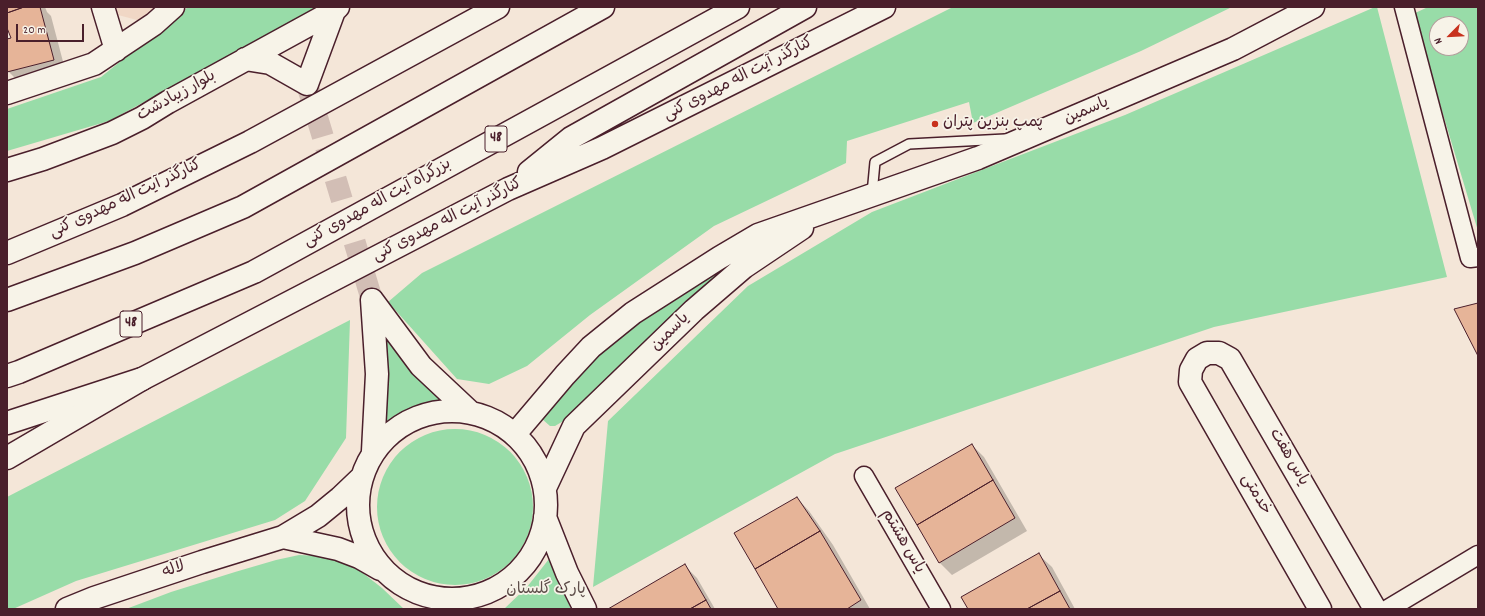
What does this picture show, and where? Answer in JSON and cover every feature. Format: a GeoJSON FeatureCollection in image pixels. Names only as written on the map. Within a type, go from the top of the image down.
{"type":"FeatureCollection","features":[{"type":"Feature","properties":{"kind":"main road"},"geometry":{"type":"LineString","coordinates":[[103,7],[116,50]]}},
{"type":"Feature","properties":{"kind":"main road"},"geometry":{"type":"LineString","coordinates":[[7,93],[94,64],[154,24],[173,7]]}},
{"type":"Feature","properties":{"kind":"main road"},"geometry":{"type":"LineString","coordinates":[[7,300],[135,253],[243,208],[603,7]]}},
{"type":"Feature","properties":{"kind":"main road","name":"بزرگراه آیت اله مهدوی کنی"},"geometry":{"type":"LineString","coordinates":[[7,376],[254,272],[738,7]]}},
{"type":"Feature","properties":{"kind":"main road"},"geometry":{"type":"LineString","coordinates":[[508,189],[571,138],[804,7]]}},
{"type":"Feature","properties":{"kind":"main road","name":"کنارگذر آیت اله مهدوی کنی"},"geometry":{"type":"LineString","coordinates":[[7,423],[142,379],[508,189],[602,148],[884,7]]}},
{"type":"Feature","properties":{"kind":"main road","name":"یاسمین"},"geometry":{"type":"LineString","coordinates":[[515,434],[591,347],[633,313],[758,235],[978,158],[1233,49],[1313,7]]}},
{"type":"Feature","properties":{"kind":"main road"},"geometry":{"type":"LineString","coordinates":[[246,59],[270,63],[307,84],[336,9]]}},
{"type":"Feature","properties":{"kind":"main road","name":"بلوار زیبادشت"},"geometry":{"type":"LineString","coordinates":[[7,170],[43,159],[112,133],[142,118],[168,102],[336,9]]}},
{"type":"Feature","properties":{"kind":"main road","name":"کنارگذر آیت اله مهدوی کنی"},"geometry":{"type":"LineString","coordinates":[[7,253],[122,205],[250,142],[496,9]]}},
{"type":"Feature","properties":{"kind":"main road","name":"یاسمین"},"geometry":{"type":"LineString","coordinates":[[545,488],[574,426],[694,310],[744,267],[831,209]]}},
{"type":"Feature","properties":{"kind":"main road"},"geometry":{"type":"LineString","coordinates":[[373,451],[377,374],[372,300],[421,366],[469,411]]}},
{"type":"Feature","properties":{"kind":"main road","name":"یاس هفت"},"geometry":{"type":"LineString","coordinates":[[1190,382],[1191,370],[1197,359],[1207,353],[1219,353],[1230,359],[1376,609]]}},
{"type":"Feature","properties":{"kind":"main road"},"geometry":{"type":"LineString","coordinates":[[7,458],[142,379]]}},
{"type":"Feature","properties":{"kind":"main road","name":"خدمتی"},"geometry":{"type":"LineString","coordinates":[[1190,382],[1320,609]]}},
{"type":"Feature","properties":{"kind":"main road"},"geometry":{"type":"LineString","coordinates":[[283,537],[338,549],[358,556],[385,572],[404,587],[429,597],[455,600],[473,598],[488,600],[524,566],[538,543],[545,517],[545,488],[538,466],[526,446],[515,434],[496,421],[483,415],[469,411],[442,410],[415,417],[392,431],[373,451],[361,478],[357,503],[360,529],[370,553],[385,572]]}},
{"type":"Feature","properties":{"kind":"main road","name":"لاله"},"geometry":{"type":"LineString","coordinates":[[67,609],[94,598],[202,562],[283,537],[318,516],[361,478]]}},
{"type":"Feature","properties":{"kind":"main road"},"geometry":{"type":"LineString","coordinates":[[545,517],[567,573],[585,609]]}},
{"type":"Feature","properties":{"kind":"main road"},"geometry":{"type":"LineString","coordinates":[[404,587],[419,609]]}},
{"type":"Feature","properties":{"kind":"street"},"geometry":{"type":"LineString","coordinates":[[1404,7],[1470,258],[1478,257]]}},
{"type":"Feature","properties":{"kind":"street","name":"یاس هشتم"},"geometry":{"type":"LineString","coordinates":[[864,476],[941,609]]}},
{"type":"Feature","properties":{"kind":"street"},"geometry":{"type":"LineString","coordinates":[[1388,609],[1478,555]]}},
{"type":"Feature","properties":{"kind":"lane"},"geometry":{"type":"LineString","coordinates":[[872,194],[876,162],[909,144],[1023,139]]}},
{"type":"Feature","properties":{"kind":"shaded area"},"geometry":{"type":"Polygon","coordinates":[[[116,7],[159,7],[149,17],[137,20],[118,15],[116,7]]]}},
{"type":"Feature","properties":{"kind":"green space"},"geometry":{"type":"Polygon","coordinates":[[[188,7],[320,7],[109,121],[7,151],[7,109],[101,77],[188,7]]]}},
{"type":"Feature","properties":{"kind":"green space"},"geometry":{"type":"Polygon","coordinates":[[[953,7],[1232,7],[1141,51],[973,123],[969,102],[847,141],[846,163],[714,226],[590,315],[527,366],[489,384],[457,379],[388,302],[422,273],[953,7]]]}},
{"type":"Feature","properties":{"kind":"green space"},"geometry":{"type":"Polygon","coordinates":[[[1377,7],[1447,277],[1214,327],[835,454],[593,587],[608,421],[748,286],[872,212],[1125,115],[1377,7]]]}},
{"type":"Feature","properties":{"kind":"green space"},"geometry":{"type":"Polygon","coordinates":[[[1428,7],[1478,7],[1478,231],[1413,14],[1428,7]]]}},
{"type":"Feature","properties":{"kind":"green space"},"geometry":{"type":"Polygon","coordinates":[[[762,239],[570,417],[555,426],[550,426],[542,419],[603,344],[762,239]]]}},
{"type":"Feature","properties":{"kind":"green space"},"geometry":{"type":"Polygon","coordinates":[[[350,320],[346,438],[305,501],[275,520],[76,581],[13,609],[7,609],[7,497],[350,320]]]}},
{"type":"Feature","properties":{"kind":"green space"},"geometry":{"type":"Polygon","coordinates":[[[382,321],[449,401],[432,403],[406,413],[384,428],[387,350],[382,321]]]}},
{"type":"Feature","properties":{"kind":"green space"},"geometry":{"type":"Polygon","coordinates":[[[447,429],[463,429],[478,432],[492,438],[505,447],[515,457],[524,470],[530,484],[533,507],[532,522],[524,544],[515,557],[505,567],[492,576],[478,582],[463,585],[447,585],[432,582],[418,576],[405,567],[395,557],[386,544],[380,530],[377,515],[377,499],[380,484],[386,470],[395,457],[405,447],[418,438],[432,432],[447,429]]]}},
{"type":"Feature","properties":{"kind":"green space"},"geometry":{"type":"Polygon","coordinates":[[[299,555],[320,556],[343,561],[355,567],[382,588],[404,609],[126,609],[171,592],[235,572],[299,555]]]}},
{"type":"Feature","properties":{"kind":"green space","name":"پارک گلستان"},"geometry":{"type":"Polygon","coordinates":[[[549,559],[554,560],[571,609],[504,609],[527,587],[549,559]]]}},
{"type":"Feature","properties":{"kind":"building"},"geometry":{"type":"Polygon","coordinates":[[[7,7],[24,7],[7,13],[7,7]]]}},
{"type":"Feature","properties":{"kind":"building"},"geometry":{"type":"Polygon","coordinates":[[[24,7],[40,7],[54,60],[7,72],[7,39],[11,38],[7,28],[7,13],[24,7]]]}},
{"type":"Feature","properties":{"kind":"building"},"geometry":{"type":"Polygon","coordinates":[[[1478,303],[1478,356],[1454,309],[1478,303]]]}},
{"type":"Feature","properties":{"kind":"building"},"geometry":{"type":"Polygon","coordinates":[[[972,444],[993,480],[917,525],[895,488],[972,444]]]}},
{"type":"Feature","properties":{"kind":"building"},"geometry":{"type":"Polygon","coordinates":[[[993,480],[1015,518],[939,563],[917,525],[993,480]]]}},
{"type":"Feature","properties":{"kind":"building"},"geometry":{"type":"Polygon","coordinates":[[[797,497],[820,531],[755,569],[734,533],[797,497]]]}},
{"type":"Feature","properties":{"kind":"building"},"geometry":{"type":"Polygon","coordinates":[[[820,531],[861,600],[847,609],[778,609],[755,569],[820,531]]]}},
{"type":"Feature","properties":{"kind":"building"},"geometry":{"type":"Polygon","coordinates":[[[1039,553],[1060,591],[1027,609],[968,609],[961,597],[1039,553]]]}},
{"type":"Feature","properties":{"kind":"building"},"geometry":{"type":"Polygon","coordinates":[[[685,564],[706,600],[690,609],[608,609],[685,564]]]}},
{"type":"Feature","properties":{"kind":"building"},"geometry":{"type":"Polygon","coordinates":[[[1060,591],[1070,609],[1027,609],[1060,591]]]}},
{"type":"Feature","properties":{"kind":"building"},"geometry":{"type":"Polygon","coordinates":[[[706,600],[711,609],[690,609],[706,600]]]}},
{"type":"Feature","properties":{"kind":"tunnel"},"geometry":{"type":"LineString","coordinates":[[307,84],[372,300]]}},
{"type":"Feature","properties":{"kind":"place","name":"پمپ بنزین پتران"},"geometry":{"type":"Point","coordinates":[935,124]}}]}
